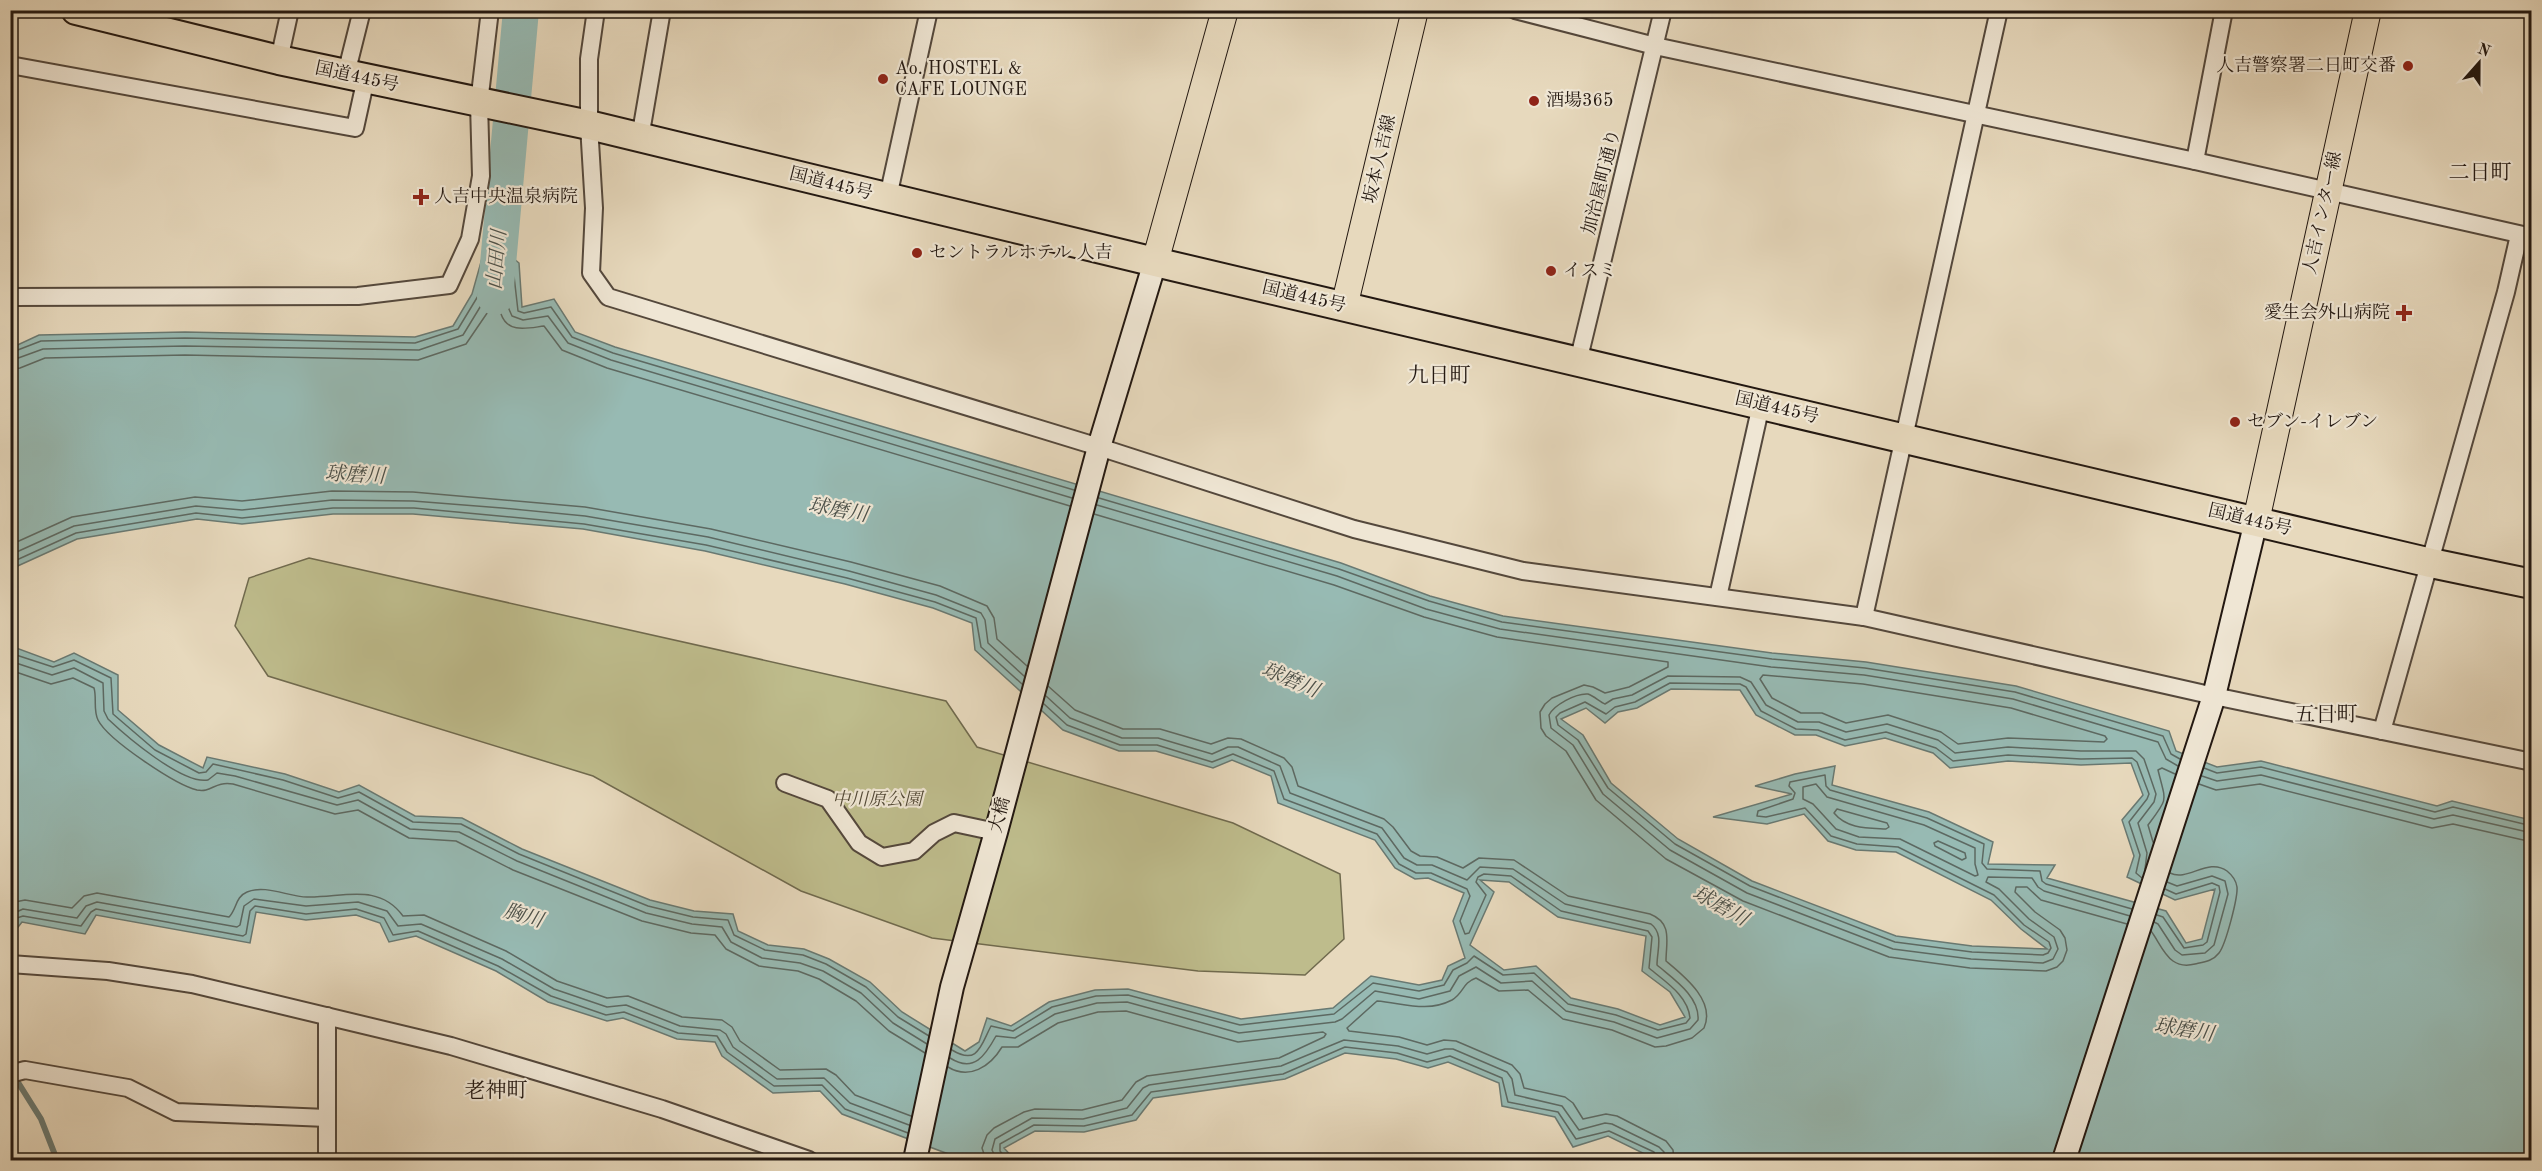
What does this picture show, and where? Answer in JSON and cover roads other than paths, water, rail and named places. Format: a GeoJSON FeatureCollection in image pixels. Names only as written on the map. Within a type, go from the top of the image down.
{"type":"FeatureCollection","features":[{"type":"Feature","properties":{"kind":"highway","name":"国道445号"},"geometry":{"type":"LineString","coordinates":[[76,10],[279,60],[585,124],[1344,307],[2431,563],[2532,584]]}},
{"type":"Feature","properties":{"kind":"main road"},"geometry":{"type":"LineString","coordinates":[[1155,262],[1225,10]]}},
{"type":"Feature","properties":{"kind":"main road","name":"坂本人吉線"},"geometry":{"type":"LineString","coordinates":[[1344,307],[1415,10]]}},
{"type":"Feature","properties":{"kind":"main road","name":"人吉インター線"},"geometry":{"type":"LineString","coordinates":[[2256,521],[2368,10]]}},
{"type":"Feature","properties":{"kind":"street"},"geometry":{"type":"LineString","coordinates":[[279,60],[290,10]]}},
{"type":"Feature","properties":{"kind":"street"},"geometry":{"type":"LineString","coordinates":[[10,66],[355,128],[356,76],[362,10]]}},
{"type":"Feature","properties":{"kind":"street"},"geometry":{"type":"LineString","coordinates":[[10,297],[358,296],[449,285],[470,239],[480,176],[482,103],[490,10]]}},
{"type":"Feature","properties":{"kind":"street"},"geometry":{"type":"LineString","coordinates":[[596,10],[589,59],[585,124],[594,208],[591,273],[608,297],[1099,447],[1353,529],[1523,571],[1864,617],[2211,705],[2382,731],[2532,762]]}},
{"type":"Feature","properties":{"kind":"street"},"geometry":{"type":"LineString","coordinates":[[640,138],[662,10]]}},
{"type":"Feature","properties":{"kind":"street"},"geometry":{"type":"LineString","coordinates":[[888,197],[929,10]]}},
{"type":"Feature","properties":{"kind":"street"},"geometry":{"type":"LineString","coordinates":[[1515,10],[1655,46],[2195,161],[2525,236],[2506,292],[2382,731]]}},
{"type":"Feature","properties":{"kind":"street","name":"加治屋町通り"},"geometry":{"type":"LineString","coordinates":[[1578,362],[1663,10]]}},
{"type":"Feature","properties":{"kind":"street"},"geometry":{"type":"LineString","coordinates":[[1864,617],[1999,10]]}},
{"type":"Feature","properties":{"kind":"street"},"geometry":{"type":"LineString","coordinates":[[2195,161],[2224,10]]}},
{"type":"Feature","properties":{"kind":"street","name":"大橋"},"geometry":{"type":"LineString","coordinates":[[915,1161],[952,987],[1099,447],[1155,262]]}},
{"type":"Feature","properties":{"kind":"street"},"geometry":{"type":"LineString","coordinates":[[1718,597],[1761,405]]}},
{"type":"Feature","properties":{"kind":"street"},"geometry":{"type":"LineString","coordinates":[[2064,1161],[2211,705],[2256,521]]}},
{"type":"Feature","properties":{"kind":"street"},"geometry":{"type":"LineString","coordinates":[[785,783],[828,799],[859,843],[882,857],[914,851],[934,833],[954,823],[996,832]]}},
{"type":"Feature","properties":{"kind":"street"},"geometry":{"type":"LineString","coordinates":[[10,964],[108,971],[192,984],[451,1046],[662,1109],[809,1161]]}},
{"type":"Feature","properties":{"kind":"street"},"geometry":{"type":"LineString","coordinates":[[327,1016],[327,1161]]}},
{"type":"Feature","properties":{"kind":"street"},"geometry":{"type":"LineString","coordinates":[[18,1072],[128,1089],[176,1112],[327,1118]]}},
{"type":"Feature","properties":{"kind":"water"},"geometry":{"type":"Polygon","coordinates":[[[488,237],[519,263],[522,307],[554,299],[575,332],[615,347],[1341,563],[1430,596],[1503,616],[1772,653],[1866,662],[2016,686],[2169,731],[2176,751],[2217,767],[2261,761],[2437,806],[2452,801],[2531,820],[2531,1160],[1657,1160],[1608,1136],[1573,1147],[1555,1117],[1502,1106],[1499,1083],[1448,1062],[1428,1068],[1396,1059],[1345,1053],[1285,1079],[1153,1098],[1136,1120],[1084,1132],[1035,1131],[1004,1148],[1015,1160],[955,1160],[951,1155],[842,1114],[820,1091],[773,1093],[722,1056],[715,1042],[677,1039],[623,1018],[607,1021],[548,1002],[496,971],[416,936],[389,942],[380,923],[356,915],[306,920],[256,912],[250,943],[96,915],[85,934],[22,922],[11,936],[11,646],[54,662],[74,653],[118,675],[118,710],[159,745],[203,768],[207,757],[285,774],[339,792],[359,785],[415,816],[462,818],[522,849],[650,900],[694,911],[733,914],[738,931],[768,945],[804,949],[829,959],[870,982],[902,1012],[965,1051],[979,1042],[987,1018],[1011,1026],[1049,1002],[1095,990],[1128,989],[1241,1019],[1333,1008],[1371,976],[1419,985],[1442,980],[1448,966],[1465,958],[1453,921],[1464,893],[1428,878],[1415,879],[1395,868],[1375,840],[1278,803],[1271,776],[1232,760],[1213,768],[1156,751],[1119,751],[1063,730],[975,650],[972,623],[933,608],[845,584],[705,551],[583,529],[413,514],[333,514],[242,524],[197,519],[77,539],[11,569],[11,348],[39,335],[185,332],[415,337],[453,326],[472,294],[488,237]],[[1671,689],[1637,708],[1618,712],[1605,723],[1586,708],[1561,719],[1583,735],[1611,783],[1678,839],[1752,881],[1896,936],[1972,946],[2047,949],[2021,929],[1991,900],[1896,852],[1856,850],[1828,841],[1804,814],[1767,824],[1713,817],[1792,794],[1755,786],[1795,774],[1835,766],[1832,785],[1929,812],[1993,842],[1988,864],[2055,865],[2047,878],[2166,911],[2186,943],[2202,939],[2215,889],[2175,900],[2127,877],[2134,856],[2122,820],[2143,795],[2131,763],[2081,765],[2008,761],[1950,768],[1933,753],[1885,738],[1845,746],[1816,735],[1795,735],[1756,715],[1740,690],[1671,689]],[[1480,880],[1494,892],[1470,945],[1504,970],[1536,966],[1571,998],[1618,1009],[1660,1025],[1685,1017],[1670,992],[1642,971],[1646,936],[1558,917],[1509,882],[1480,880]]]}},
{"type":"Feature","properties":{"kind":"waterway","name":"山田川"},"geometry":{"type":"LineString","coordinates":[[495,297],[521,10]]}},
{"type":"Feature","properties":{"kind":"waterway"},"geometry":{"type":"LineString","coordinates":[[14,1076],[41,1119],[57,1160]]}},
{"type":"Feature","properties":{"kind":"place","name":"人吉警察署二日町交番"},"geometry":{"type":"Point","coordinates":[2408,66]}},
{"type":"Feature","properties":{"kind":"place","name":"Ao. HOSTEL & CAFE LOUNGE"},"geometry":{"type":"Point","coordinates":[883,79]}},
{"type":"Feature","properties":{"kind":"place","name":"酒場365"},"geometry":{"type":"Point","coordinates":[1534,101]}},
{"type":"Feature","properties":{"kind":"place","name":"人吉中央温泉病院"},"geometry":{"type":"Point","coordinates":[421,197]}},
{"type":"Feature","properties":{"kind":"place","name":"セントラルホテル 人吉"},"geometry":{"type":"Point","coordinates":[917,253]}},
{"type":"Feature","properties":{"kind":"place","name":"イスミ"},"geometry":{"type":"Point","coordinates":[1551,271]}},
{"type":"Feature","properties":{"kind":"place","name":"愛生会外山病院"},"geometry":{"type":"Point","coordinates":[2404,313]}},
{"type":"Feature","properties":{"kind":"place","name":"セブン-イレブン"},"geometry":{"type":"Point","coordinates":[2235,422]}},
{"type":"Feature","properties":{"kind":"district","name":"二日町"},"geometry":{"type":"Point","coordinates":[2480,173]}},
{"type":"Feature","properties":{"kind":"district","name":"九日町"},"geometry":{"type":"Point","coordinates":[1439,376]}},
{"type":"Feature","properties":{"kind":"district","name":"五日町"},"geometry":{"type":"Point","coordinates":[2326,715]}},
{"type":"Feature","properties":{"kind":"district","name":"老神町"},"geometry":{"type":"Point","coordinates":[496,1091]}},
{"type":"Feature","properties":{"kind":"water label","name":"球磨川"},"geometry":{"type":"Point","coordinates":[355,476]}},
{"type":"Feature","properties":{"kind":"water label","name":"球磨川"},"geometry":{"type":"Point","coordinates":[838,511]}},
{"type":"Feature","properties":{"kind":"water label","name":"球磨川"},"geometry":{"type":"Point","coordinates":[1290,681]}},
{"type":"Feature","properties":{"kind":"water label","name":"球磨川"},"geometry":{"type":"Point","coordinates":[1720,907]}},
{"type":"Feature","properties":{"kind":"water label","name":"胸川"},"geometry":{"type":"Point","coordinates":[523,917]}},
{"type":"Feature","properties":{"kind":"water label","name":"球磨川"},"geometry":{"type":"Point","coordinates":[2184,1031]}},
{"type":"Feature","properties":{"kind":"park label","name":"中川原公園"},"geometry":{"type":"Point","coordinates":[877,800]}}]}
